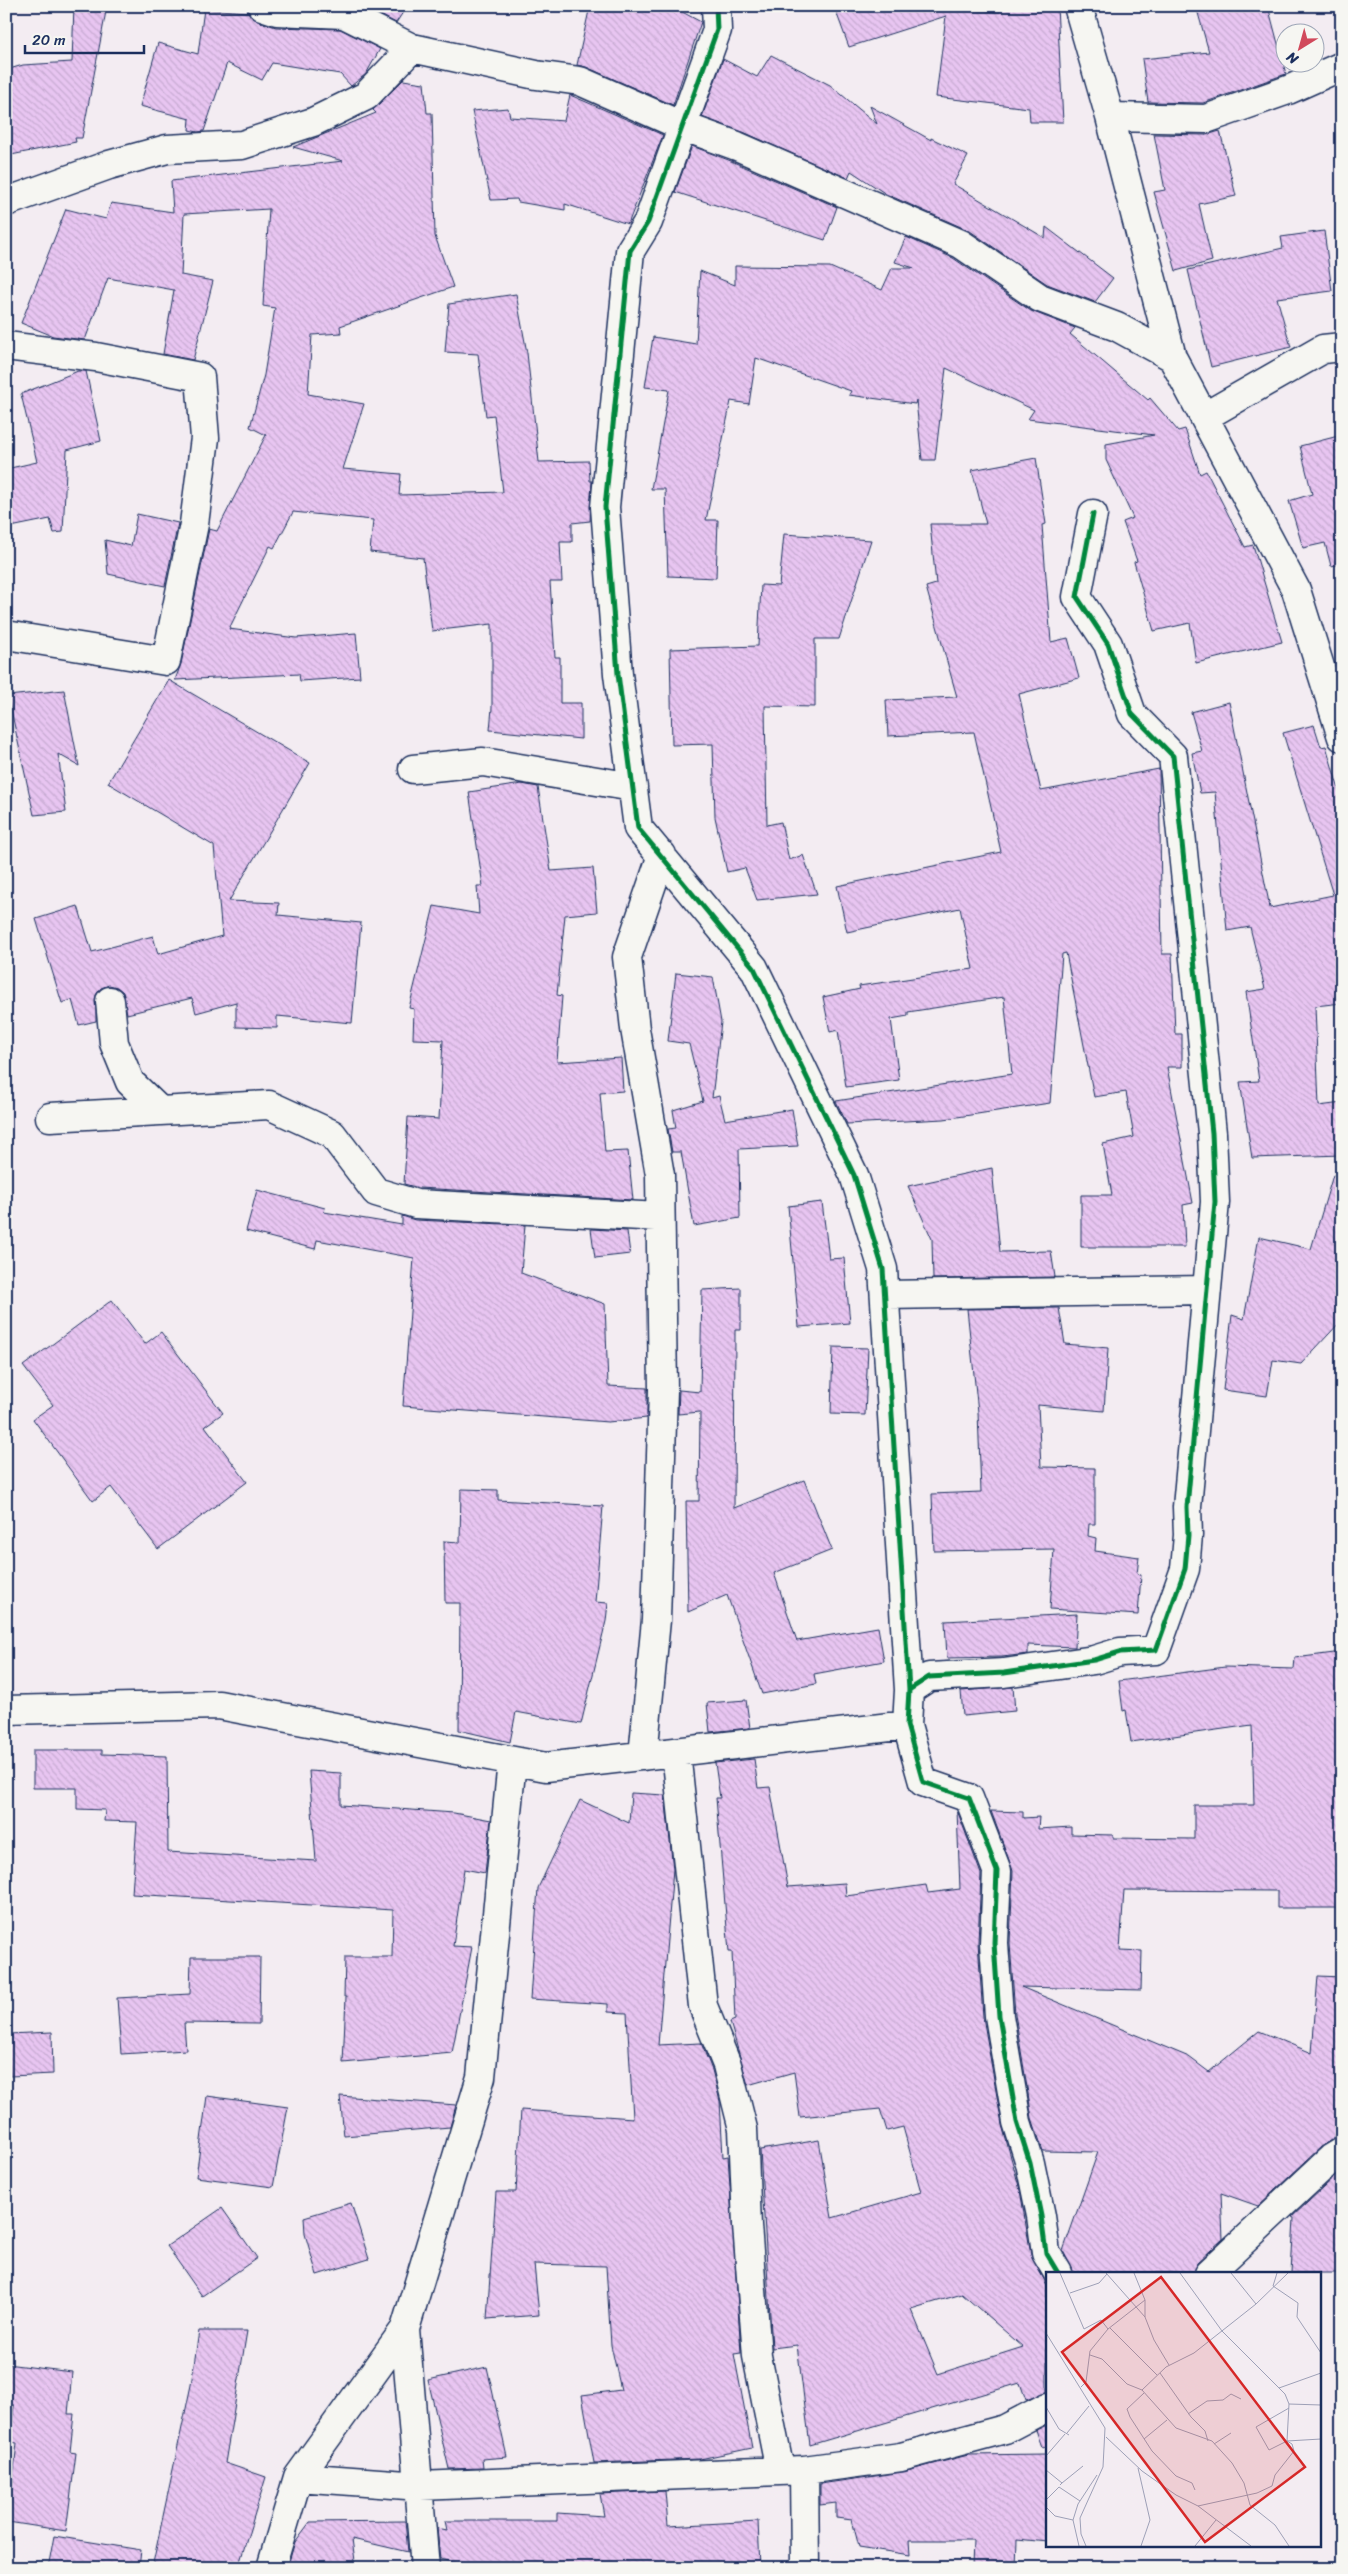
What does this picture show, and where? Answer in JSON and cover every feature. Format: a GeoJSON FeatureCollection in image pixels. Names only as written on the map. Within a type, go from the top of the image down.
{"type":"FeatureCollection","features":[{"type":"Feature","properties":{"kind":"street"},"geometry":{"type":"LineString","coordinates":[[262,6],[277,12],[342,10],[412,48],[536,75],[580,81],[682,126],[737,146],[961,244],[1040,298],[1116,327],[1172,357]]}},
{"type":"Feature","properties":{"kind":"street"},"geometry":{"type":"LineString","coordinates":[[716,6],[717,30],[648,222],[630,251],[605,507],[618,674],[638,828],[754,968],[854,1175],[883,1269],[909,1690],[907,1725],[923,1782],[969,1798],[998,1872],[994,1943],[999,2016],[1017,2122],[1030,2163],[1046,2253],[1057,2272]]}},
{"type":"Feature","properties":{"kind":"street"},"geometry":{"type":"LineString","coordinates":[[1078,6],[1110,116],[1172,357],[1296,590],[1342,737]]}},
{"type":"Feature","properties":{"kind":"street"},"geometry":{"type":"LineString","coordinates":[[6,202],[108,165],[167,148],[242,145],[313,122],[366,96],[412,48]]}},
{"type":"Feature","properties":{"kind":"street"},"geometry":{"type":"LineString","coordinates":[[1110,116],[1206,119],[1288,90],[1342,66]]}},
{"type":"Feature","properties":{"kind":"street"},"geometry":{"type":"LineString","coordinates":[[6,346],[96,357],[200,376],[205,438],[194,524],[166,661],[6,636]]}},
{"type":"Feature","properties":{"kind":"street"},"geometry":{"type":"LineString","coordinates":[[1204,417],[1323,349],[1342,347]]}},
{"type":"Feature","properties":{"kind":"street"},"geometry":{"type":"LineString","coordinates":[[909,1690],[929,1677],[1004,1673],[1094,1660],[1120,1652],[1156,1650],[1185,1569],[1188,1535],[1187,1508],[1215,1202],[1212,1133],[1173,756],[1132,714],[1108,644],[1077,597],[1094,514]]}},
{"type":"Feature","properties":{"kind":"street"},"geometry":{"type":"LineString","coordinates":[[413,769],[482,762],[633,787]]}},
{"type":"Feature","properties":{"kind":"street"},"geometry":{"type":"LineString","coordinates":[[643,1756],[656,1610],[663,1390],[660,1175],[636,1029],[627,957],[662,855]]}},
{"type":"Feature","properties":{"kind":"street"},"geometry":{"type":"LineString","coordinates":[[110,1001],[114,1043],[130,1082],[160,1111]]}},
{"type":"Feature","properties":{"kind":"street"},"geometry":{"type":"LineString","coordinates":[[50,1117],[269,1105],[332,1134],[376,1192],[416,1204],[660,1217]]}},
{"type":"Feature","properties":{"kind":"street"},"geometry":{"type":"LineString","coordinates":[[885,1295],[1207,1290]]}},
{"type":"Feature","properties":{"kind":"street"},"geometry":{"type":"LineString","coordinates":[[6,1710],[219,1705],[546,1767],[907,1725]]}},
{"type":"Feature","properties":{"kind":"street"},"geometry":{"type":"LineString","coordinates":[[676,1752],[703,2006],[727,2065],[743,2129],[747,2225],[757,2356],[792,2470],[805,2568]]}},
{"type":"Feature","properties":{"kind":"street"},"geometry":{"type":"LineString","coordinates":[[271,2568],[298,2477],[405,2329],[481,2077],[512,1761]]}},
{"type":"Feature","properties":{"kind":"street"},"geometry":{"type":"LineString","coordinates":[[1210,2272],[1332,2158],[1342,2152]]}},
{"type":"Feature","properties":{"kind":"street"},"geometry":{"type":"LineString","coordinates":[[405,2329],[426,2568]]}},
{"type":"Feature","properties":{"kind":"street"},"geometry":{"type":"LineString","coordinates":[[298,2477],[420,2486],[792,2470],[901,2457],[1005,2429],[1046,2408]]}},
{"type":"Feature","properties":{"kind":"building"},"geometry":{"type":"Polygon","coordinates":[[[74,6],[107,6],[82,138],[75,138],[76,142],[6,156],[6,70],[23,65],[72,62],[74,6]]]}},
{"type":"Feature","properties":{"kind":"building"},"geometry":{"type":"Polygon","coordinates":[[[363,6],[407,6],[396,23],[363,6]]]}},
{"type":"Feature","properties":{"kind":"building"},"geometry":{"type":"Polygon","coordinates":[[[590,6],[671,6],[701,22],[673,105],[586,67],[577,65],[590,6]]]}},
{"type":"Feature","properties":{"kind":"building"},"geometry":{"type":"Polygon","coordinates":[[[834,6],[954,6],[954,10],[1000,12],[1000,6],[1057,6],[1063,122],[1030,122],[1029,108],[936,97],[946,16],[849,47],[834,6]]]}},
{"type":"Feature","properties":{"kind":"building"},"geometry":{"type":"Polygon","coordinates":[[[1196,6],[1268,6],[1276,36],[1276,72],[1285,72],[1286,74],[1203,103],[1148,102],[1142,59],[1209,52],[1196,6]]]}},
{"type":"Feature","properties":{"kind":"building"},"geometry":{"type":"Polygon","coordinates":[[[204,9],[248,12],[257,21],[276,27],[340,29],[380,49],[366,74],[351,86],[340,74],[272,63],[262,80],[227,63],[204,131],[189,130],[190,119],[140,106],[158,43],[198,54],[204,9]]]}},
{"type":"Feature","properties":{"kind":"building"},"geometry":{"type":"Polygon","coordinates":[[[771,55],[830,85],[877,124],[870,106],[931,140],[931,138],[968,156],[953,184],[1045,238],[1046,227],[1113,278],[1095,302],[1047,284],[970,231],[886,194],[851,171],[848,178],[743,132],[702,117],[723,59],[757,77],[771,55]]]}},
{"type":"Feature","properties":{"kind":"building"},"geometry":{"type":"Polygon","coordinates":[[[403,80],[424,83],[427,113],[432,113],[435,236],[453,287],[340,326],[341,333],[312,335],[308,394],[364,404],[343,469],[401,474],[399,495],[503,492],[494,415],[486,416],[478,354],[445,352],[449,304],[516,294],[527,353],[539,462],[589,461],[590,481],[592,481],[590,521],[572,523],[572,542],[560,542],[562,582],[550,582],[555,657],[560,657],[560,703],[581,703],[581,739],[490,730],[492,708],[492,624],[432,631],[423,558],[370,552],[373,520],[293,512],[274,548],[270,546],[229,629],[296,638],[356,633],[360,677],[300,681],[299,674],[175,680],[181,664],[209,529],[217,531],[266,435],[250,427],[264,375],[275,308],[263,306],[269,209],[184,214],[181,275],[213,281],[193,360],[163,354],[174,290],[108,278],[85,340],[53,336],[21,323],[66,209],[106,219],[111,203],[173,212],[171,181],[343,161],[293,147],[376,113],[373,110],[403,80]]]}},
{"type":"Feature","properties":{"kind":"building"},"geometry":{"type":"Polygon","coordinates":[[[570,95],[663,135],[628,224],[565,204],[565,210],[518,202],[517,199],[491,200],[472,111],[508,108],[510,117],[564,121],[570,95]]]}},
{"type":"Feature","properties":{"kind":"building"},"geometry":{"type":"Polygon","coordinates":[[[1220,131],[1236,196],[1199,204],[1212,261],[1176,271],[1154,192],[1165,190],[1154,134],[1206,135],[1220,131]]]}},
{"type":"Feature","properties":{"kind":"building"},"geometry":{"type":"Polygon","coordinates":[[[692,146],[837,207],[825,240],[675,192],[692,146]]]}},
{"type":"Feature","properties":{"kind":"building"},"geometry":{"type":"Polygon","coordinates":[[[1324,231],[1332,291],[1277,298],[1291,347],[1211,367],[1188,270],[1283,248],[1281,237],[1324,231]]]}},
{"type":"Feature","properties":{"kind":"building"},"geometry":{"type":"Polygon","coordinates":[[[906,237],[953,258],[1031,311],[1075,328],[1070,334],[1148,400],[1150,398],[1178,431],[1185,429],[1200,474],[1206,471],[1245,547],[1253,545],[1282,642],[1196,663],[1190,623],[1154,631],[1134,562],[1137,561],[1123,522],[1133,518],[1106,460],[1106,444],[1154,435],[1028,419],[1034,410],[946,368],[935,460],[922,460],[916,400],[915,404],[849,395],[851,391],[756,358],[749,404],[731,401],[706,520],[718,520],[716,578],[668,576],[665,489],[651,489],[669,390],[645,387],[653,337],[696,344],[700,271],[735,285],[735,266],[830,267],[882,290],[892,268],[914,268],[895,262],[906,237]]]}},
{"type":"Feature","properties":{"kind":"building"},"geometry":{"type":"Polygon","coordinates":[[[78,371],[86,371],[101,441],[67,450],[63,532],[54,533],[50,519],[6,528],[6,469],[37,462],[21,394],[78,371]]]}},
{"type":"Feature","properties":{"kind":"building"},"geometry":{"type":"Polygon","coordinates":[[[1342,435],[1342,564],[1331,566],[1325,543],[1303,548],[1289,501],[1312,494],[1300,446],[1342,435]]]}},
{"type":"Feature","properties":{"kind":"building"},"geometry":{"type":"Polygon","coordinates":[[[1036,458],[1046,524],[1042,525],[1051,642],[1068,638],[1079,678],[1019,694],[1041,791],[1159,769],[1162,954],[1172,954],[1175,1034],[1182,1034],[1182,1067],[1167,1067],[1193,1203],[1183,1205],[1185,1247],[1081,1247],[1081,1195],[1112,1195],[1103,1144],[1134,1137],[1126,1092],[1094,1097],[1066,953],[1062,954],[1050,1103],[944,1119],[847,1124],[836,1101],[1012,1074],[1004,997],[908,1012],[908,1016],[891,1019],[899,1080],[846,1087],[838,1030],[830,1032],[823,997],[860,989],[859,986],[973,969],[960,908],[847,932],[837,886],[1001,852],[974,732],[888,736],[886,700],[957,697],[926,587],[936,584],[930,524],[986,524],[972,470],[1036,458]]]}},
{"type":"Feature","properties":{"kind":"building"},"geometry":{"type":"Polygon","coordinates":[[[137,514],[178,523],[165,586],[108,574],[105,540],[131,546],[137,514]]]}},
{"type":"Feature","properties":{"kind":"building"},"geometry":{"type":"Polygon","coordinates":[[[784,534],[871,540],[839,639],[815,639],[815,707],[765,706],[767,825],[781,822],[789,860],[803,855],[817,894],[757,900],[745,868],[727,872],[715,817],[713,744],[672,745],[670,649],[758,646],[761,585],[779,586],[784,534]]]}},
{"type":"Feature","properties":{"kind":"building"},"geometry":{"type":"Polygon","coordinates":[[[169,680],[310,763],[229,901],[279,903],[278,915],[361,923],[352,1023],[277,1016],[277,1028],[236,1027],[236,1002],[196,1013],[192,998],[127,1014],[123,992],[117,987],[109,985],[101,988],[96,995],[96,1021],[79,1025],[72,1000],[62,1003],[36,919],[78,906],[92,952],[153,936],[158,954],[222,936],[214,846],[108,783],[169,680]]]}},
{"type":"Feature","properties":{"kind":"building"},"geometry":{"type":"Polygon","coordinates":[[[64,690],[79,766],[58,754],[66,812],[34,815],[8,696],[64,690]]]}},
{"type":"Feature","properties":{"kind":"building"},"geometry":{"type":"Polygon","coordinates":[[[1229,702],[1270,908],[1333,895],[1283,733],[1314,725],[1321,747],[1326,746],[1342,800],[1342,1003],[1315,1006],[1319,1106],[1342,1103],[1342,1155],[1252,1158],[1240,1082],[1259,1081],[1246,992],[1265,989],[1250,927],[1227,931],[1215,792],[1200,793],[1192,753],[1202,751],[1191,712],[1229,702]]]}},
{"type":"Feature","properties":{"kind":"building"},"geometry":{"type":"Polygon","coordinates":[[[522,784],[538,787],[551,871],[593,868],[597,912],[565,915],[557,995],[562,996],[557,1062],[621,1058],[623,1091],[600,1093],[605,1152],[628,1151],[633,1200],[419,1188],[404,1184],[408,1117],[439,1119],[443,1040],[413,1039],[414,1009],[409,1008],[434,906],[479,914],[477,886],[483,886],[469,792],[522,784]]]}},
{"type":"Feature","properties":{"kind":"building"},"geometry":{"type":"Polygon","coordinates":[[[676,973],[713,977],[721,1022],[712,1098],[719,1096],[725,1120],[792,1109],[798,1146],[739,1149],[740,1218],[694,1226],[681,1152],[672,1152],[668,1129],[676,1128],[673,1110],[703,1101],[689,1044],[668,1041],[676,973]]]}},
{"type":"Feature","properties":{"kind":"building"},"geometry":{"type":"Polygon","coordinates":[[[992,1168],[1000,1252],[1051,1251],[1055,1277],[933,1279],[932,1239],[908,1186],[992,1168]]]}},
{"type":"Feature","properties":{"kind":"building"},"geometry":{"type":"Polygon","coordinates":[[[1333,1175],[1342,1176],[1342,1320],[1301,1364],[1273,1360],[1267,1396],[1223,1390],[1232,1315],[1244,1319],[1259,1237],[1311,1249],[1333,1175]]]}},
{"type":"Feature","properties":{"kind":"building"},"geometry":{"type":"Polygon","coordinates":[[[257,1190],[325,1208],[324,1212],[402,1225],[402,1216],[415,1220],[525,1225],[521,1273],[605,1304],[608,1386],[647,1388],[647,1418],[608,1422],[403,1406],[414,1258],[317,1240],[315,1249],[246,1231],[257,1190]]]}},
{"type":"Feature","properties":{"kind":"building"},"geometry":{"type":"Polygon","coordinates":[[[822,1202],[829,1259],[844,1258],[850,1323],[799,1327],[788,1206],[822,1202]]]}},
{"type":"Feature","properties":{"kind":"building"},"geometry":{"type":"Polygon","coordinates":[[[591,1229],[627,1231],[630,1254],[595,1258],[591,1229]]]}},
{"type":"Feature","properties":{"kind":"building"},"geometry":{"type":"Polygon","coordinates":[[[741,1288],[741,1330],[735,1330],[734,1508],[804,1480],[832,1550],[774,1573],[797,1641],[878,1627],[884,1661],[814,1674],[816,1684],[762,1694],[727,1595],[688,1612],[686,1501],[699,1501],[700,1412],[678,1414],[679,1390],[700,1392],[702,1290],[741,1288]]]}},
{"type":"Feature","properties":{"kind":"building"},"geometry":{"type":"Polygon","coordinates":[[[112,1300],[145,1344],[161,1332],[223,1413],[205,1426],[247,1482],[158,1549],[111,1487],[93,1501],[33,1419],[53,1405],[23,1366],[112,1300]]]}},
{"type":"Feature","properties":{"kind":"building"},"geometry":{"type":"Polygon","coordinates":[[[1059,1308],[1065,1344],[1108,1348],[1104,1411],[1038,1405],[1041,1467],[1095,1468],[1095,1524],[1089,1524],[1088,1536],[1096,1538],[1095,1551],[1139,1557],[1137,1574],[1141,1575],[1138,1615],[1050,1609],[1054,1549],[934,1551],[932,1494],[981,1492],[978,1412],[967,1309],[1059,1308]]]}},
{"type":"Feature","properties":{"kind":"building"},"geometry":{"type":"Polygon","coordinates":[[[833,1347],[868,1348],[865,1415],[831,1414],[833,1347]]]}},
{"type":"Feature","properties":{"kind":"building"},"geometry":{"type":"Polygon","coordinates":[[[461,1489],[498,1490],[498,1500],[603,1506],[595,1602],[608,1603],[606,1621],[581,1724],[516,1712],[510,1742],[459,1730],[460,1603],[445,1603],[444,1541],[460,1542],[461,1489]]]}},
{"type":"Feature","properties":{"kind":"building"},"geometry":{"type":"Polygon","coordinates":[[[1077,1614],[1075,1647],[1028,1645],[1028,1654],[1002,1657],[947,1658],[945,1621],[1077,1614]]]}},
{"type":"Feature","properties":{"kind":"building"},"geometry":{"type":"Polygon","coordinates":[[[1342,1652],[1342,1908],[1277,1908],[1277,1891],[1124,1890],[1120,1950],[1142,1951],[1141,1990],[1021,1987],[1189,2057],[1209,2072],[1259,2031],[1312,2053],[1318,1976],[1342,1977],[1342,2126],[1332,2140],[1321,2147],[1258,2206],[1221,2193],[1223,2239],[1198,2262],[1194,2272],[1074,2272],[1063,2251],[1098,2152],[1043,2151],[1032,2118],[1015,2014],[1010,1943],[1013,1871],[991,1811],[1023,1812],[1023,1818],[1039,1817],[1038,1829],[1071,1827],[1071,1834],[1113,1835],[1113,1838],[1194,1839],[1194,1805],[1254,1805],[1252,1725],[1131,1742],[1126,1710],[1123,1711],[1119,1681],[1225,1667],[1294,1669],[1295,1658],[1342,1652]]]}},
{"type":"Feature","properties":{"kind":"building"},"geometry":{"type":"Polygon","coordinates":[[[1013,1687],[1015,1711],[963,1716],[961,1691],[1013,1687]]]}},
{"type":"Feature","properties":{"kind":"building"},"geometry":{"type":"Polygon","coordinates":[[[746,1700],[750,1728],[710,1732],[707,1703],[746,1700]]]}},
{"type":"Feature","properties":{"kind":"building"},"geometry":{"type":"Polygon","coordinates":[[[33,1750],[102,1750],[102,1754],[167,1756],[168,1852],[316,1861],[309,1771],[341,1773],[341,1805],[454,1813],[491,1820],[485,1873],[464,1869],[453,1946],[472,1947],[452,2053],[343,2063],[346,1997],[344,1997],[345,1957],[392,1957],[393,1910],[132,1894],[137,1822],[104,1821],[105,1810],[77,1809],[77,1788],[33,1788],[33,1750]]]}},
{"type":"Feature","properties":{"kind":"building"},"geometry":{"type":"Polygon","coordinates":[[[754,1759],[758,1788],[770,1787],[788,1887],[845,1883],[846,1896],[926,1885],[928,1893],[960,1889],[957,1810],[981,1874],[978,1942],[983,2017],[1002,2125],[1020,2190],[1031,2255],[1046,2283],[1046,2392],[1026,2400],[1020,2383],[810,2445],[797,2345],[772,2348],[760,2150],[819,2140],[832,2218],[921,2192],[903,2127],[887,2131],[880,2109],[800,2117],[794,2072],[748,2085],[730,2022],[735,2020],[732,1952],[729,1952],[716,1798],[720,1798],[715,1763],[754,1759]],[[962,2294],[911,2309],[938,2374],[1023,2347],[962,2294]]]}},
{"type":"Feature","properties":{"kind":"building"},"geometry":{"type":"Polygon","coordinates":[[[631,1793],[665,1795],[673,1869],[658,2045],[701,2043],[712,2070],[720,2101],[723,2157],[728,2156],[741,2353],[734,2354],[752,2448],[700,2459],[594,2463],[582,2395],[621,2390],[611,2345],[606,2266],[534,2264],[539,2315],[487,2319],[496,2192],[516,2192],[521,2110],[633,2118],[627,2013],[608,2012],[608,2004],[530,1999],[538,1888],[580,1800],[629,1823],[631,1793]]]}},
{"type":"Feature","properties":{"kind":"building"},"geometry":{"type":"Polygon","coordinates":[[[191,1957],[260,1957],[259,2024],[184,2023],[186,2050],[121,2054],[117,1998],[190,1994],[191,1957]]]}},
{"type":"Feature","properties":{"kind":"building"},"geometry":{"type":"Polygon","coordinates":[[[52,2032],[53,2074],[10,2076],[8,2034],[52,2032]]]}},
{"type":"Feature","properties":{"kind":"building"},"geometry":{"type":"Polygon","coordinates":[[[207,2096],[288,2107],[273,2187],[196,2177],[207,2096]]]}},
{"type":"Feature","properties":{"kind":"building"},"geometry":{"type":"Polygon","coordinates":[[[340,2096],[456,2105],[450,2127],[344,2136],[340,2096]]]}},
{"type":"Feature","properties":{"kind":"building"},"geometry":{"type":"Polygon","coordinates":[[[1342,2172],[1342,2273],[1291,2272],[1294,2218],[1292,2217],[1342,2172]]]}},
{"type":"Feature","properties":{"kind":"building"},"geometry":{"type":"Polygon","coordinates":[[[351,2203],[369,2259],[317,2275],[305,2234],[304,2217],[351,2203]]]}},
{"type":"Feature","properties":{"kind":"building"},"geometry":{"type":"Polygon","coordinates":[[[222,2208],[257,2258],[202,2296],[167,2246],[222,2208]]]}},
{"type":"Feature","properties":{"kind":"building"},"geometry":{"type":"Polygon","coordinates":[[[199,2331],[247,2331],[225,2463],[266,2477],[238,2568],[152,2568],[191,2385],[199,2331]]]}},
{"type":"Feature","properties":{"kind":"building"},"geometry":{"type":"Polygon","coordinates":[[[6,2364],[72,2372],[68,2414],[74,2414],[70,2452],[76,2453],[66,2531],[8,2522],[17,2443],[10,2442],[14,2405],[6,2405],[6,2364]]]}},
{"type":"Feature","properties":{"kind":"building"},"geometry":{"type":"Polygon","coordinates":[[[487,2367],[507,2457],[482,2459],[483,2468],[449,2469],[428,2380],[487,2367]]]}},
{"type":"Feature","properties":{"kind":"building"},"geometry":{"type":"Polygon","coordinates":[[[1046,2425],[1046,2446],[1042,2447],[1036,2430],[1046,2425]]]}},
{"type":"Feature","properties":{"kind":"building"},"geometry":{"type":"Polygon","coordinates":[[[1046,2454],[1046,2542],[1017,2539],[1016,2568],[972,2568],[973,2540],[909,2540],[910,2555],[859,2547],[852,2520],[836,2518],[836,2503],[820,2505],[820,2484],[903,2472],[968,2455],[1046,2454]]]}},
{"type":"Feature","properties":{"kind":"building"},"geometry":{"type":"Polygon","coordinates":[[[665,2491],[668,2526],[758,2521],[760,2568],[455,2568],[455,2563],[440,2559],[437,2528],[447,2530],[445,2521],[557,2521],[557,2513],[604,2516],[600,2494],[665,2491]]]}},
{"type":"Feature","properties":{"kind":"building"},"geometry":{"type":"Polygon","coordinates":[[[405,2521],[408,2552],[352,2539],[356,2568],[287,2568],[295,2542],[310,2522],[405,2521]]]}},
{"type":"Feature","properties":{"kind":"building"},"geometry":{"type":"Polygon","coordinates":[[[54,2536],[141,2550],[139,2568],[48,2568],[54,2536]]]}},
{"type":"Feature","properties":{"kind":"cycle path"},"geometry":{"type":"LineString","coordinates":[[716,6],[717,30],[648,222],[630,251],[605,507],[618,674],[638,828],[754,968],[854,1175],[883,1269],[909,1690],[907,1725],[923,1782],[969,1798],[997,1871],[994,1943],[999,2016],[1017,2122],[1030,2163],[1041,2216],[1046,2253],[1057,2272]]}},
{"type":"Feature","properties":{"kind":"cycle path"},"geometry":{"type":"LineString","coordinates":[[909,1690],[929,1677],[1004,1673],[1094,1660],[1120,1652],[1156,1650],[1185,1569],[1188,1535],[1187,1507],[1215,1202],[1212,1133],[1173,756],[1132,714],[1108,644],[1077,597],[1093,514]]}}]}
